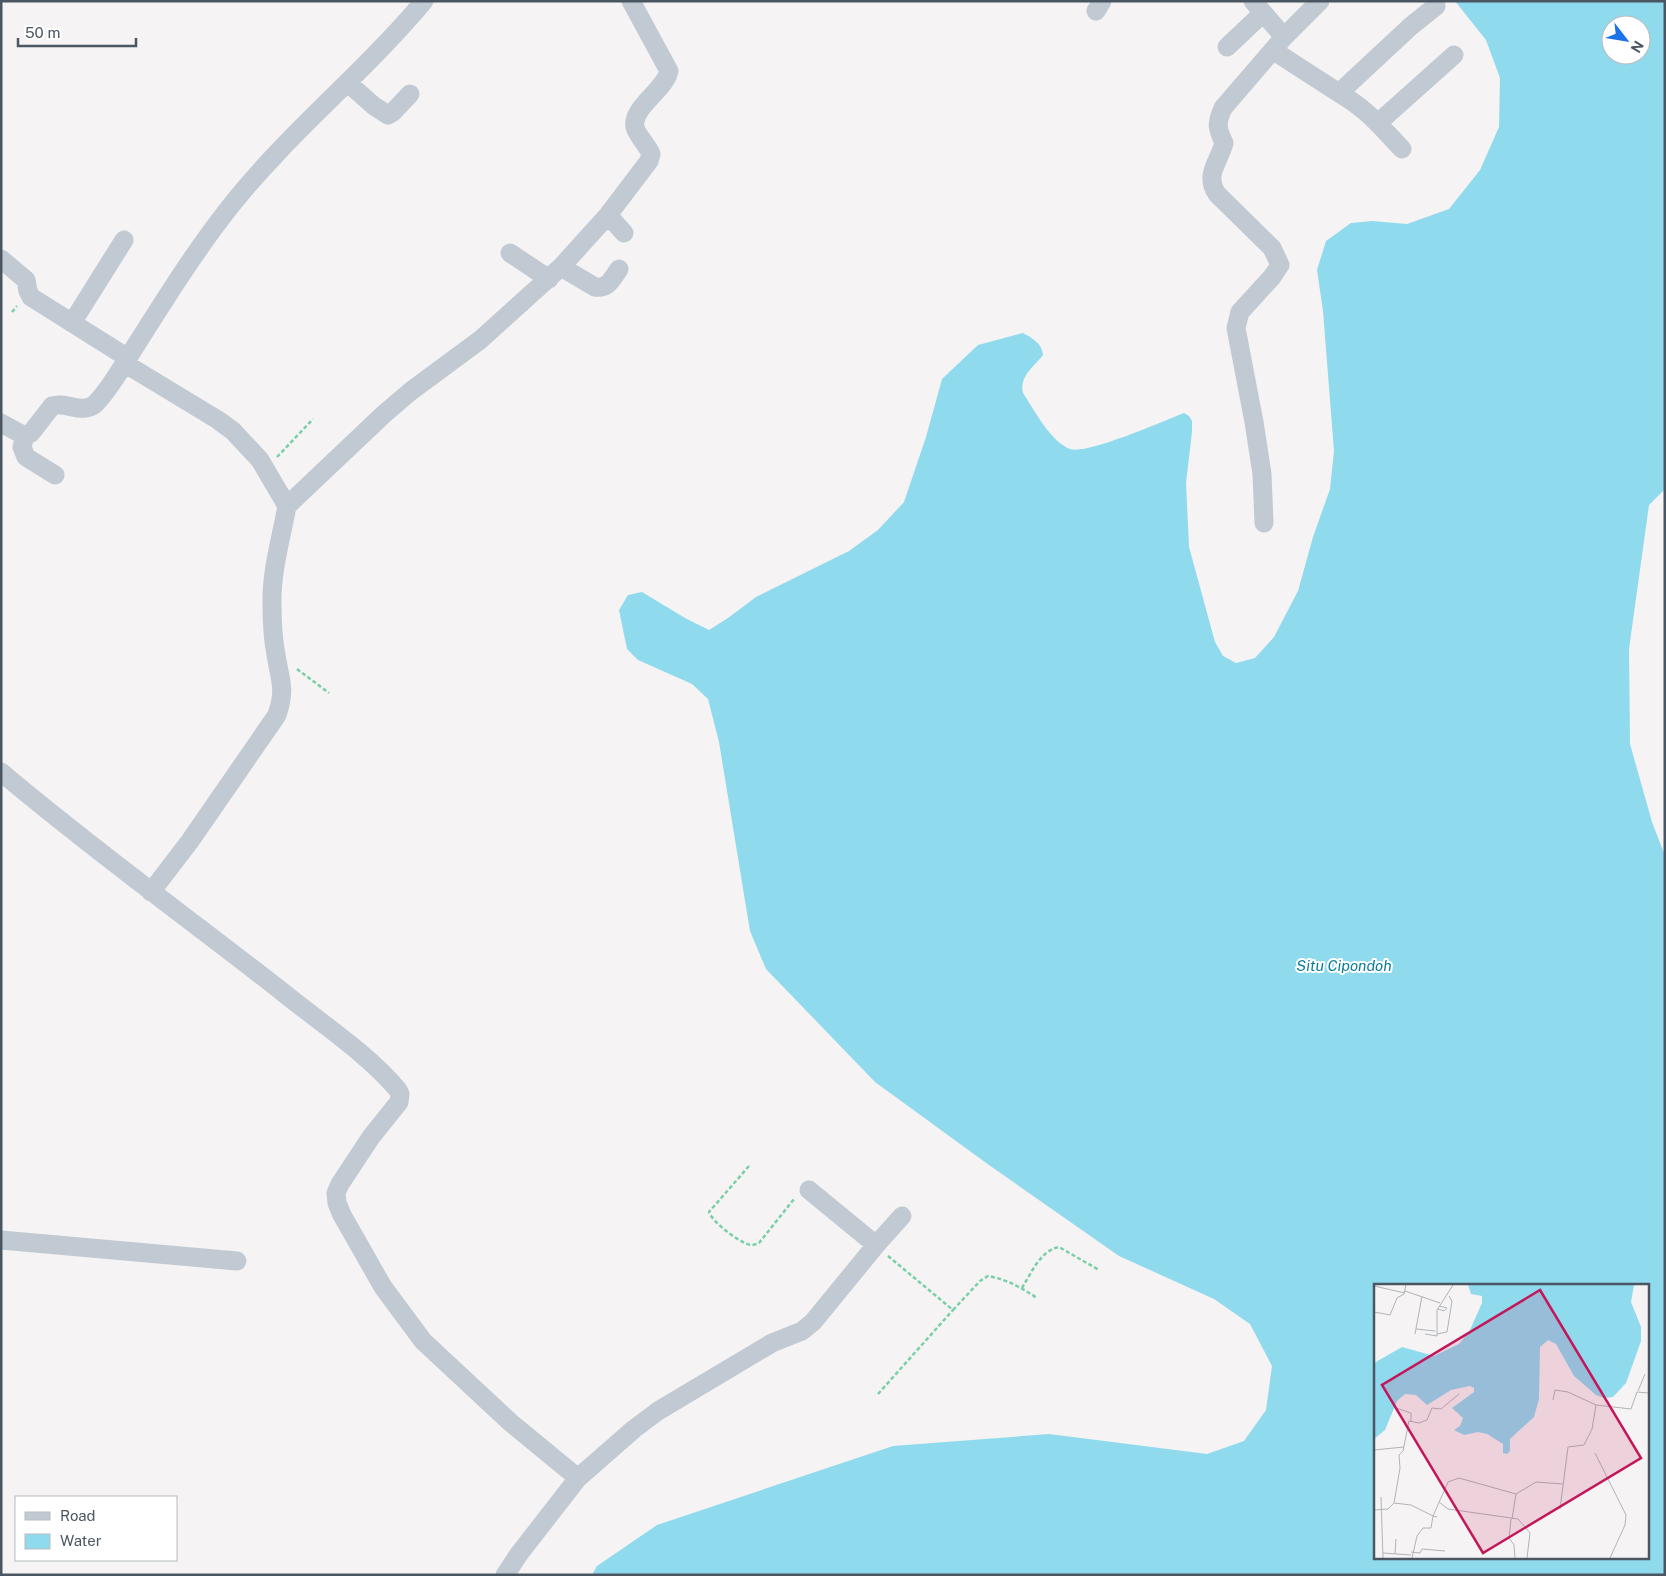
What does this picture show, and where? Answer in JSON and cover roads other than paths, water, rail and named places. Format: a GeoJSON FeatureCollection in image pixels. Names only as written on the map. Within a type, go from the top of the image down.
{"type":"FeatureCollection","features":[{"type":"Feature","properties":{"kind":"street"},"geometry":{"type":"LineString","coordinates":[[24,436],[31,433],[52,406],[63,404],[83,409],[90,408],[101,397],[202,243],[231,206],[260,171],[396,34],[424,1]]}},
{"type":"Feature","properties":{"kind":"street"},"geometry":{"type":"LineString","coordinates":[[151,892],[190,841],[277,715],[282,700],[282,689],[275,654],[272,603],[286,506],[384,414],[411,391],[480,340],[555,273],[608,215],[649,161],[651,154],[634,128],[635,118],[667,80],[670,71],[630,1]]}},
{"type":"Feature","properties":{"kind":"street"},"geometry":{"type":"LineString","coordinates":[[1264,522],[1262,474],[1236,328],[1240,312],[1272,278],[1280,265],[1272,248],[1217,194],[1210,180],[1224,143],[1218,130],[1218,120],[1223,108],[1320,1]]}},
{"type":"Feature","properties":{"kind":"street"},"geometry":{"type":"LineString","coordinates":[[1339,93],[1436,6]]}},
{"type":"Feature","properties":{"kind":"street"},"geometry":{"type":"LineString","coordinates":[[1227,47],[1258,7],[1279,44],[1339,93],[1358,104],[1379,122],[1402,149]]}},
{"type":"Feature","properties":{"kind":"street"},"geometry":{"type":"LineString","coordinates":[[1379,122],[1454,55]]}},
{"type":"Feature","properties":{"kind":"street"},"geometry":{"type":"LineString","coordinates":[[348,83],[374,106],[388,115],[410,94]]}},
{"type":"Feature","properties":{"kind":"street"},"geometry":{"type":"LineString","coordinates":[[608,215],[624,233]]}},
{"type":"Feature","properties":{"kind":"street"},"geometry":{"type":"LineString","coordinates":[[72,323],[124,240]]}},
{"type":"Feature","properties":{"kind":"street"},"geometry":{"type":"LineString","coordinates":[[510,253],[555,273],[601,288],[606,286],[619,269]]}},
{"type":"Feature","properties":{"kind":"street"},"geometry":{"type":"LineString","coordinates":[[1,259],[26,280],[31,297],[233,431],[253,450],[266,469],[286,506]]}},
{"type":"Feature","properties":{"kind":"street"},"geometry":{"type":"LineString","coordinates":[[1,423],[24,436]]}},
{"type":"Feature","properties":{"kind":"street"},"geometry":{"type":"LineString","coordinates":[[24,436],[22,447],[26,457],[55,475]]}},
{"type":"Feature","properties":{"kind":"street"},"geometry":{"type":"LineString","coordinates":[[1,772],[57,819],[270,982],[355,1050],[398,1090],[400,1094],[399,1102],[371,1136],[340,1184],[336,1193],[337,1203],[342,1215],[383,1287],[423,1341],[510,1422],[578,1478]]}},
{"type":"Feature","properties":{"kind":"street"},"geometry":{"type":"LineString","coordinates":[[810,1190],[876,1245]]}},
{"type":"Feature","properties":{"kind":"street"},"geometry":{"type":"LineString","coordinates":[[505,1575],[578,1478],[602,1455],[658,1411],[772,1343],[802,1331],[813,1322],[902,1216]]}},
{"type":"Feature","properties":{"kind":"street"},"geometry":{"type":"LineString","coordinates":[[1,1240],[236,1260]]}},
{"type":"Feature","properties":{"kind":"water","name":"Situ Cipondoh"},"geometry":{"type":"Polygon","coordinates":[[[1455,1],[1665,1],[1665,489],[1649,505],[1629,649],[1630,744],[1652,822],[1665,856],[1665,1575],[592,1575],[597,1566],[657,1525],[893,1446],[1049,1434],[1207,1454],[1244,1441],[1266,1410],[1272,1366],[1250,1324],[1214,1299],[1119,1256],[875,1082],[766,969],[750,931],[719,742],[708,699],[692,684],[638,660],[627,649],[619,610],[628,595],[642,592],[709,630],[756,597],[849,551],[878,530],[904,502],[926,437],[942,379],[978,345],[1023,333],[1039,344],[1043,355],[1025,377],[1022,387],[1023,393],[1050,433],[1070,449],[1079,450],[1108,442],[1184,413],[1189,416],[1192,421],[1192,432],[1186,483],[1189,547],[1215,642],[1223,656],[1236,663],[1255,658],[1274,637],[1298,591],[1313,537],[1330,489],[1334,451],[1323,311],[1317,270],[1326,241],[1351,223],[1372,221],[1407,224],[1449,209],[1480,170],[1499,127],[1500,78],[1486,40],[1455,1]]]}}]}
